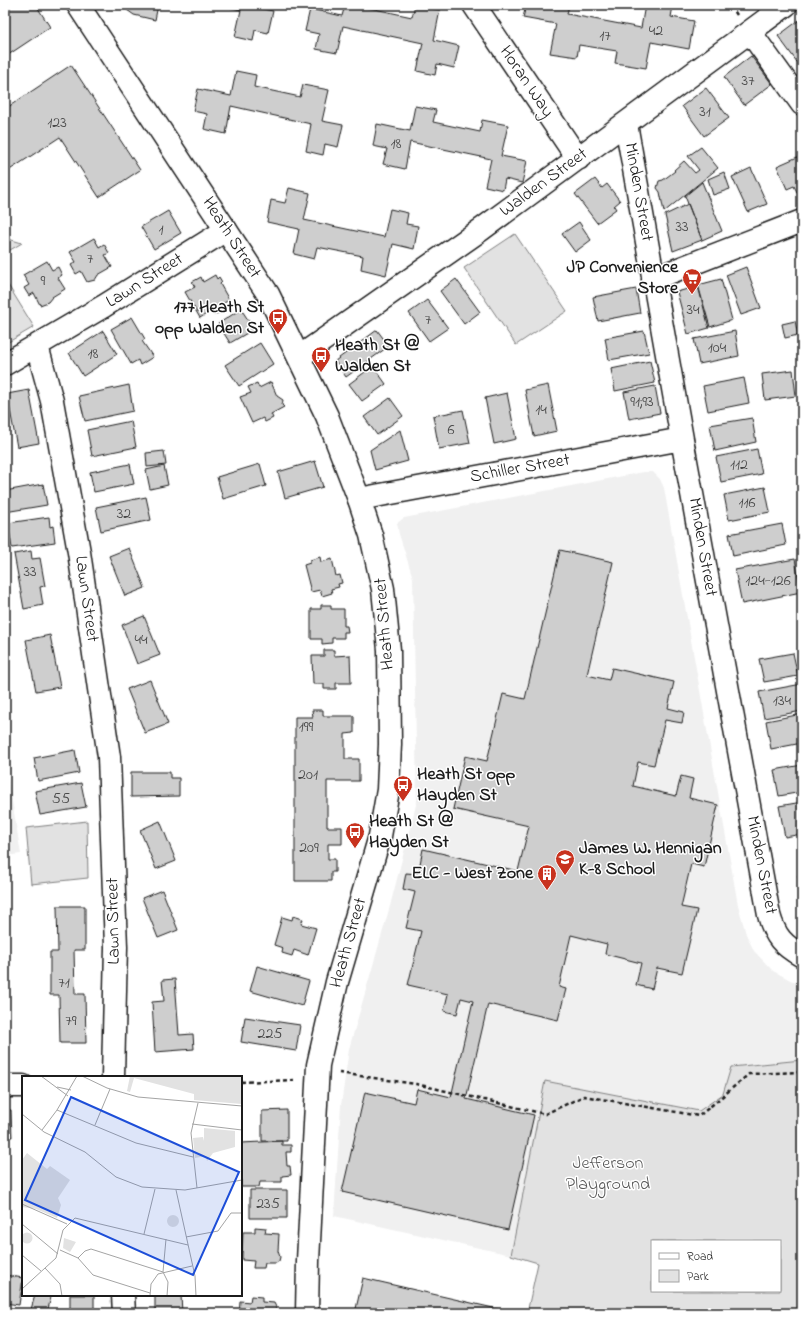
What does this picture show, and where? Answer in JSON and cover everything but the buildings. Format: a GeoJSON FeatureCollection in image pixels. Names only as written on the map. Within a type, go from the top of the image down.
{"type":"FeatureCollection","features":[{"type":"Feature","properties":{"kind":"street","name":"Heath Street"},"geometry":{"type":"LineString","coordinates":[[78,5],[268,294],[327,416],[359,499],[378,564],[383,589],[389,650],[390,744],[388,790],[380,836],[337,982],[318,1065],[308,1261],[307,1313]]}},
{"type":"Feature","properties":{"kind":"street","name":"Horan Way"},"geometry":{"type":"LineString","coordinates":[[474,5],[578,159]]}},
{"type":"Feature","properties":{"kind":"street","name":"Walden Street"},"geometry":{"type":"LineString","coordinates":[[299,357],[475,234],[786,5]]}},
{"type":"Feature","properties":{"kind":"street"},"geometry":{"type":"LineString","coordinates":[[750,32],[802,104]]}},
{"type":"Feature","properties":{"kind":"street","name":"Minden Street"},"geometry":{"type":"LineString","coordinates":[[626,124],[769,915],[775,934],[780,941],[802,956]]}},
{"type":"Feature","properties":{"kind":"street"},"geometry":{"type":"LineString","coordinates":[[653,279],[802,221]]}},
{"type":"Feature","properties":{"kind":"street","name":"Lawn Street"},"geometry":{"type":"LineString","coordinates":[[113,1076],[116,947],[109,756],[78,544],[52,400],[37,346],[226,230]]}},
{"type":"Feature","properties":{"kind":"street"},"geometry":{"type":"LineString","coordinates":[[5,364],[37,346]]}},
{"type":"Feature","properties":{"kind":"street","name":"Schiller Street"},"geometry":{"type":"LineString","coordinates":[[359,499],[682,439]]}},
{"type":"Feature","properties":{"kind":"street"},"geometry":{"type":"LineString","coordinates":[[5,1086],[22,1086]]}},
{"type":"Feature","properties":{"kind":"street"},"geometry":{"type":"LineString","coordinates":[[123,1296],[124,1313]]}},
{"type":"Feature","properties":{"kind":"path"},"geometry":{"type":"LineString","coordinates":[[339,1073],[416,1084],[545,1114],[584,1096],[699,1116],[749,1074],[802,1072]]}},
{"type":"Feature","properties":{"kind":"path"},"geometry":{"type":"LineString","coordinates":[[242,1082],[294,1080]]}},
{"type":"Feature","properties":{"kind":"shaded area","name":"James W. Hennigan K-8 School"},"geometry":{"type":"Polygon","coordinates":[[[644,472],[653,472],[660,479],[664,488],[738,905],[746,934],[754,951],[773,971],[802,986],[802,1060],[731,1067],[723,1094],[699,1111],[545,1081],[511,1255],[334,1216],[341,1105],[349,1049],[390,906],[417,801],[413,578],[397,523],[404,518],[644,472]]]}},
{"type":"Feature","properties":{"kind":"shaded area"},"geometry":{"type":"Polygon","coordinates":[[[5,759],[21,854],[5,856],[5,759]]]}},
{"type":"Feature","properties":{"kind":"green space"},"geometry":{"type":"Polygon","coordinates":[[[515,234],[567,311],[516,345],[464,268],[515,234]]]}},
{"type":"Feature","properties":{"kind":"green space"},"geometry":{"type":"Polygon","coordinates":[[[5,238],[22,243],[5,253],[5,238]]]}},
{"type":"Feature","properties":{"kind":"green space"},"geometry":{"type":"Polygon","coordinates":[[[5,280],[34,327],[5,344],[5,280]]]}},
{"type":"Feature","properties":{"kind":"green space"},"geometry":{"type":"Polygon","coordinates":[[[87,821],[88,878],[31,884],[26,828],[87,821]]]}},
{"type":"Feature","properties":{"kind":"green space","name":"Jefferson Playground"},"geometry":{"type":"Polygon","coordinates":[[[802,1060],[802,1313],[527,1313],[538,1263],[511,1255],[545,1081],[699,1111],[723,1094],[731,1067],[802,1060]]]}},
{"type":"Feature","properties":{"kind":"place","name":"JP Convenience Store"},"geometry":{"type":"Point","coordinates":[692,295]}},
{"type":"Feature","properties":{"kind":"place","name":"177 Heath St opp Walden St"},"geometry":{"type":"Point","coordinates":[278,335]}},
{"type":"Feature","properties":{"kind":"place","name":"Heath St @ Walden St"},"geometry":{"type":"Point","coordinates":[321,373]}},
{"type":"Feature","properties":{"kind":"place","name":"Heath St opp Hayden St"},"geometry":{"type":"Point","coordinates":[403,802]}},
{"type":"Feature","properties":{"kind":"place","name":"Heath St @ Hayden St"},"geometry":{"type":"Point","coordinates":[355,849]}},
{"type":"Feature","properties":{"kind":"place","name":"James W. Hennigan K-8 School"},"geometry":{"type":"Point","coordinates":[565,876]}},
{"type":"Feature","properties":{"kind":"place","name":"ELC - West Zone"},"geometry":{"type":"Point","coordinates":[547,891]}}]}
